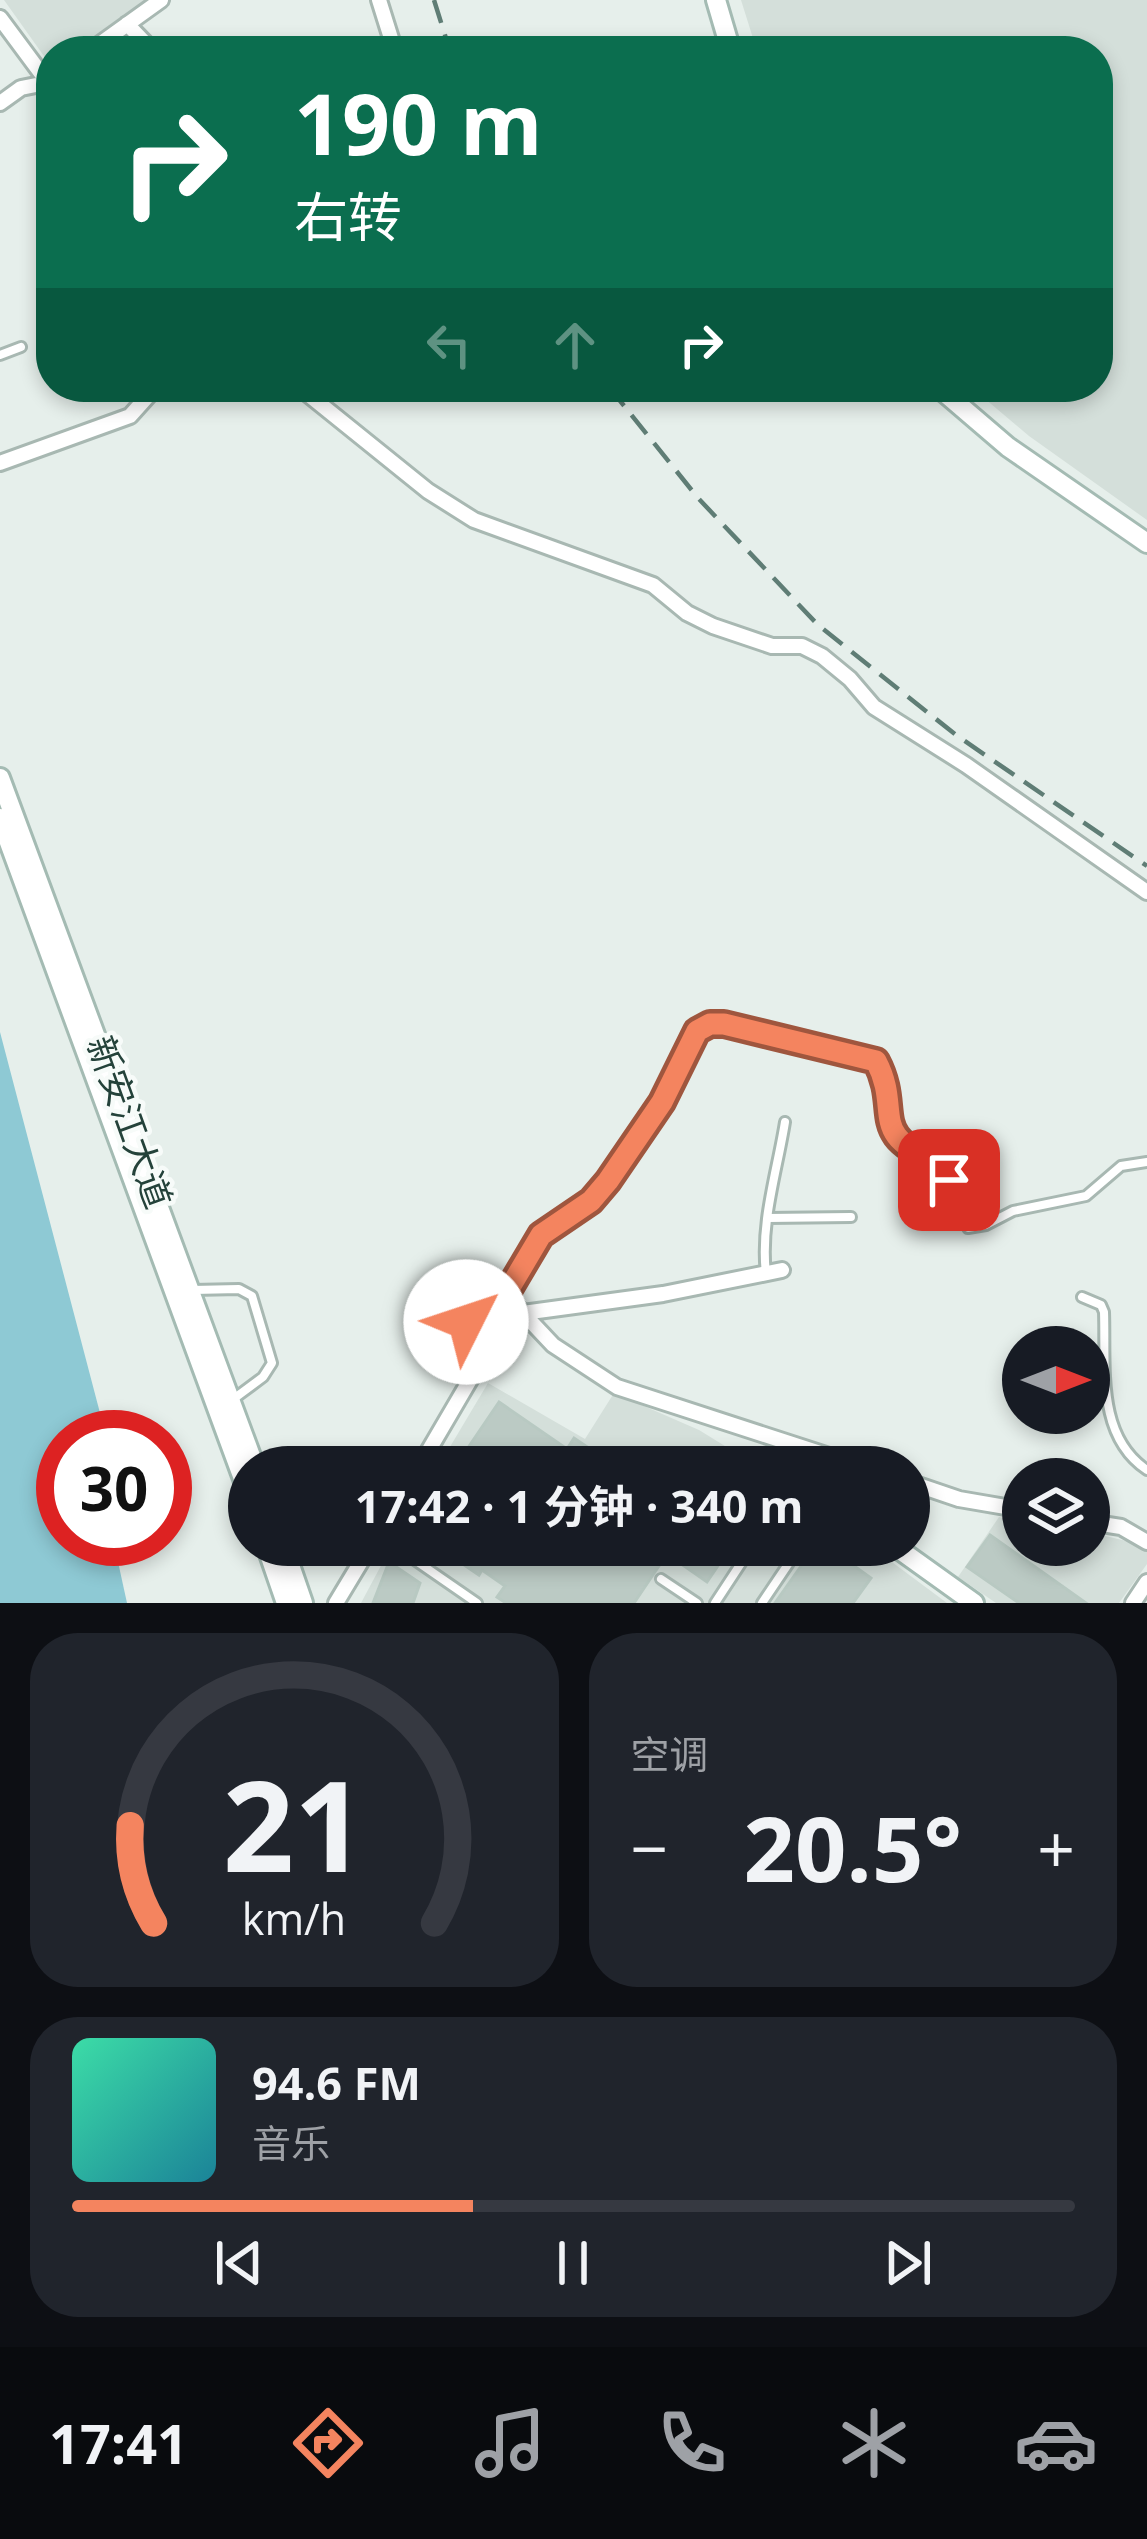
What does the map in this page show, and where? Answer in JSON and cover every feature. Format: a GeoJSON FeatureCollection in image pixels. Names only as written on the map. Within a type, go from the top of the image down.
{"type":"FeatureCollection","features":[{"type":"Feature","properties":{"kind":"main road"},"geometry":{"type":"LineString","coordinates":[[716,0],[727,36]]}},
{"type":"Feature","properties":{"kind":"main road"},"geometry":{"type":"LineString","coordinates":[[956,402],[1008,447],[1147,543]]}},
{"type":"Feature","properties":{"kind":"main road","name":"新安江大道"},"geometry":{"type":"LineString","coordinates":[[0,778],[248,1446]]}},
{"type":"Feature","properties":{"kind":"main road","name":"新安江大道"},"geometry":{"type":"LineString","coordinates":[[0,818],[231,1446]]}},
{"type":"Feature","properties":{"kind":"main road"},"geometry":{"type":"LineString","coordinates":[[273,1566],[286,1603]]}},
{"type":"Feature","properties":{"kind":"main road"},"geometry":{"type":"LineString","coordinates":[[290,1566],[303,1603]]}},
{"type":"Feature","properties":{"kind":"main road"},"geometry":{"type":"LineString","coordinates":[[922,1566],[974,1603]]}},
{"type":"Feature","properties":{"kind":"street"},"geometry":{"type":"LineString","coordinates":[[111,36],[161,0]]}},
{"type":"Feature","properties":{"kind":"street"},"geometry":{"type":"LineString","coordinates":[[379,0],[390,36]]}},
{"type":"Feature","properties":{"kind":"street"},"geometry":{"type":"LineString","coordinates":[[0,18],[36,65]]}},
{"type":"Feature","properties":{"kind":"street"},"geometry":{"type":"LineString","coordinates":[[127,24],[139,36]]}},
{"type":"Feature","properties":{"kind":"street"},"geometry":{"type":"LineString","coordinates":[[0,103],[21,88],[36,85]]}},
{"type":"Feature","properties":{"kind":"street"},"geometry":{"type":"LineString","coordinates":[[0,463],[134,414],[144,402]]}},
{"type":"Feature","properties":{"kind":"street"},"geometry":{"type":"LineString","coordinates":[[318,402],[428,491],[475,520],[653,585],[712,626],[772,646],[802,646],[822,656],[874,707],[1147,892]]}},
{"type":"Feature","properties":{"kind":"street"},"geometry":{"type":"LineString","coordinates":[[523,1312],[584,1306],[782,1270]]}},
{"type":"Feature","properties":{"kind":"street"},"geometry":{"type":"LineString","coordinates":[[432,1446],[478,1368],[468,1316],[506,1294],[567,1357],[616,1387],[786,1446]]}},
{"type":"Feature","properties":{"kind":"street"},"geometry":{"type":"LineString","coordinates":[[930,1489],[1002,1506]]}},
{"type":"Feature","properties":{"kind":"street"},"geometry":{"type":"LineString","coordinates":[[1110,1525],[1147,1542]]}},
{"type":"Feature","properties":{"kind":"street"},"geometry":{"type":"LineString","coordinates":[[335,1603],[358,1566]]}},
{"type":"Feature","properties":{"kind":"street"},"geometry":{"type":"LineString","coordinates":[[1133,1603],[1147,1582]]}},
{"type":"Feature","properties":{"kind":"lane"},"geometry":{"type":"LineString","coordinates":[[0,355],[22,347]]}},
{"type":"Feature","properties":{"kind":"lane"},"geometry":{"type":"LineString","coordinates":[[506,1294],[541,1235],[591,1201],[608,1181],[662,1102],[697,1031],[710,1024],[876,1061],[890,1129],[905,1145],[939,1162],[968,1228],[1013,1211],[1086,1196],[1124,1164],[1147,1162]]}},
{"type":"Feature","properties":{"kind":"lane"},"geometry":{"type":"LineString","coordinates":[[766,1274],[762,1240],[785,1122]]}},
{"type":"Feature","properties":{"kind":"lane"},"geometry":{"type":"LineString","coordinates":[[768,1218],[851,1216]]}},
{"type":"Feature","properties":{"kind":"lane"},"geometry":{"type":"LineString","coordinates":[[191,1290],[239,1289],[252,1295],[272,1363],[232,1400]]}},
{"type":"Feature","properties":{"kind":"lane"},"geometry":{"type":"LineString","coordinates":[[1082,1297],[1102,1305],[1104,1312],[1108,1406],[1116,1438],[1133,1461],[1147,1470]]}},
{"type":"Feature","properties":{"kind":"lane"},"geometry":{"type":"LineString","coordinates":[[423,1566],[477,1603]]}},
{"type":"Feature","properties":{"kind":"lane"},"geometry":{"type":"LineString","coordinates":[[715,1603],[740,1566]]}},
{"type":"Feature","properties":{"kind":"lane"},"geometry":{"type":"LineString","coordinates":[[762,1603],[787,1566]]}},
{"type":"Feature","properties":{"kind":"lane"},"geometry":{"type":"LineString","coordinates":[[661,1579],[697,1603]]}},
{"type":"Feature","properties":{"kind":"shaded area"},"geometry":{"type":"Polygon","coordinates":[[[4,0],[148,0],[97,36],[36,36],[36,45],[4,0]]]}},
{"type":"Feature","properties":{"kind":"shaded area"},"geometry":{"type":"Polygon","coordinates":[[[741,0],[1147,0],[1147,520],[989,402],[1113,402],[1113,36],[752,36],[741,0]]]}},
{"type":"Feature","properties":{"kind":"shaded area"},"geometry":{"type":"Polygon","coordinates":[[[488,1383],[585,1439],[614,1393],[725,1446],[450,1446],[488,1383]]]}},
{"type":"Feature","properties":{"kind":"shaded area"},"geometry":{"type":"Polygon","coordinates":[[[999,1517],[1002,1566],[1110,1566],[1110,1537],[1147,1546],[1147,1564],[1119,1603],[996,1603],[958,1577],[999,1517]]]}},
{"type":"Feature","properties":{"kind":"shaded area"},"geometry":{"type":"Polygon","coordinates":[[[381,1566],[897,1566],[947,1603],[361,1603],[381,1566]]]}},
{"type":"Feature","properties":{"kind":"water"},"geometry":{"type":"Polygon","coordinates":[[[0,1032],[99,1410],[36,1410],[36,1566],[119,1566],[127,1603],[0,1603],[0,1032]]]}},
{"type":"Feature","properties":{"kind":"building"},"geometry":{"type":"Polygon","coordinates":[[[499,1402],[563,1446],[469,1446],[499,1402]]]}},
{"type":"Feature","properties":{"kind":"building"},"geometry":{"type":"Polygon","coordinates":[[[990,1535],[1002,1544],[1002,1566],[1034,1566],[1086,1603],[1019,1603],[967,1567],[990,1535]]]}},
{"type":"Feature","properties":{"kind":"building"},"geometry":{"type":"Polygon","coordinates":[[[387,1566],[420,1583],[413,1603],[373,1603],[387,1566]]]}},
{"type":"Feature","properties":{"kind":"building"},"geometry":{"type":"Polygon","coordinates":[[[466,1566],[659,1566],[634,1603],[506,1603],[497,1597],[505,1586],[482,1570],[479,1575],[466,1566]]]}},
{"type":"Feature","properties":{"kind":"building"},"geometry":{"type":"Polygon","coordinates":[[[684,1566],[718,1566],[707,1582],[684,1566]]]}},
{"type":"Feature","properties":{"kind":"building"},"geometry":{"type":"Polygon","coordinates":[[[801,1566],[854,1566],[871,1578],[853,1603],[775,1603],[801,1566]]]}},
{"type":"Feature","properties":{"kind":"railway"},"geometry":{"type":"LineString","coordinates":[[434,0],[445,36]]}},
{"type":"Feature","properties":{"kind":"railway"},"geometry":{"type":"LineString","coordinates":[[621,402],[698,498],[818,625],[956,735],[1147,866]]}},
{"type":"Feature","properties":{"kind":"route"},"geometry":{"type":"LineString","coordinates":[[466,1322],[477,1307],[506,1294],[541,1235],[591,1201],[608,1181],[662,1102],[697,1031],[710,1024],[870,1057],[880,1068],[890,1129],[918,1154],[939,1162],[949,1180]]}}]}
